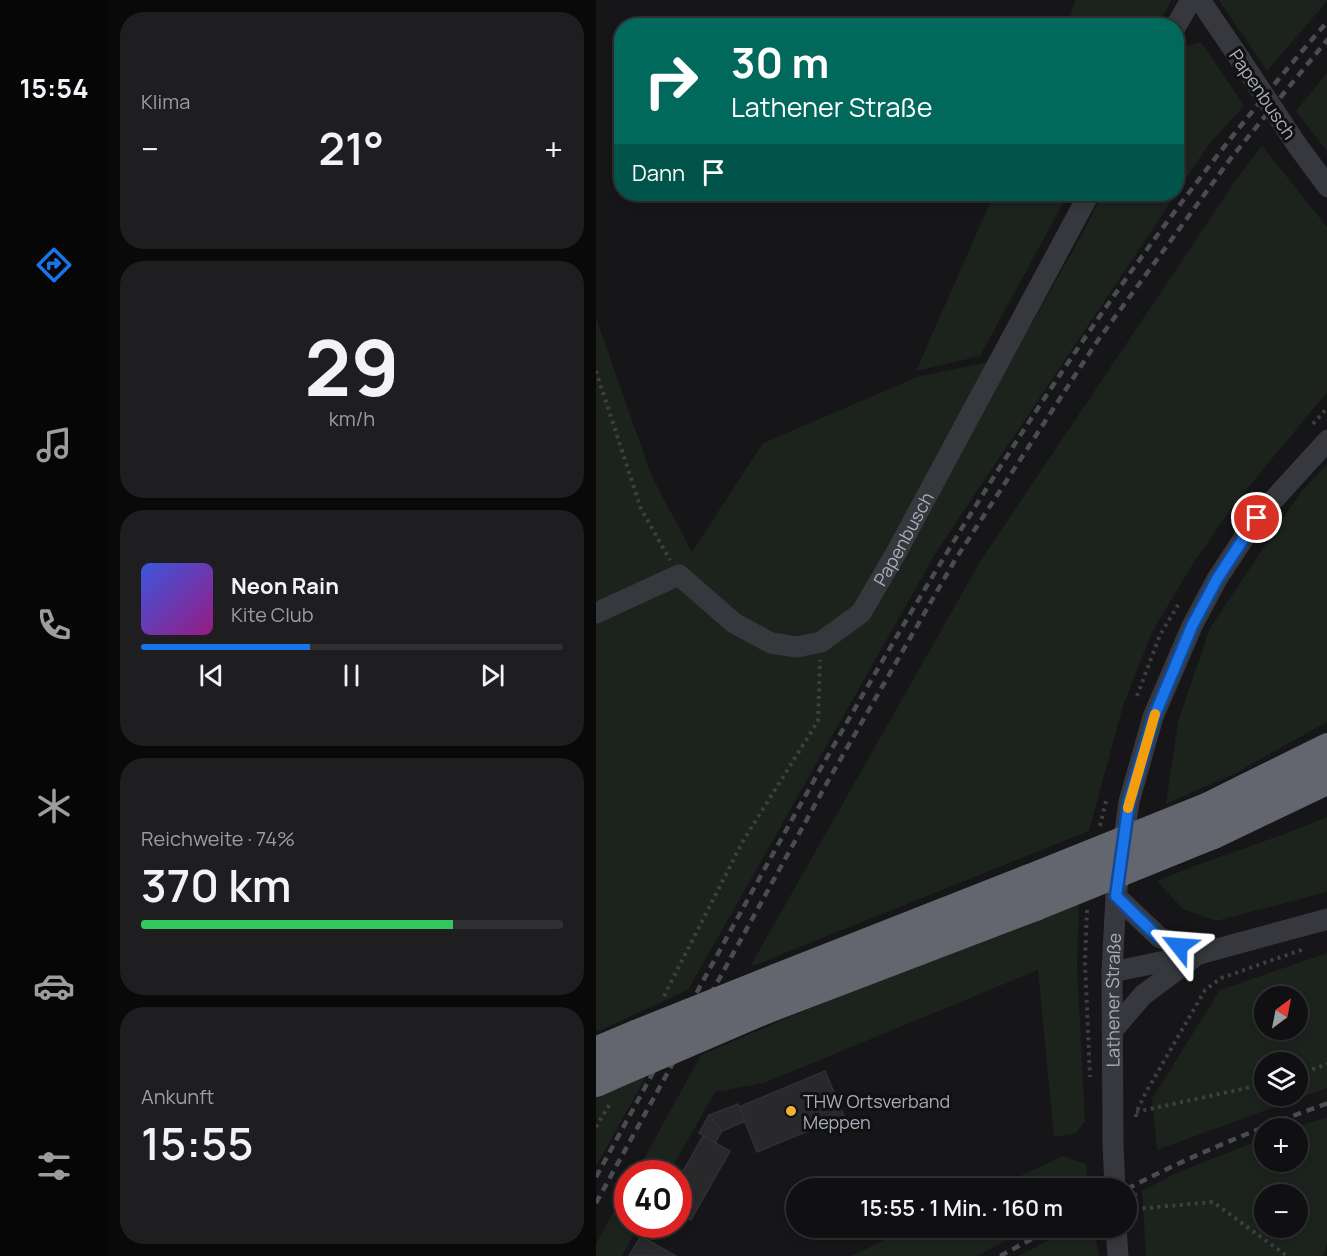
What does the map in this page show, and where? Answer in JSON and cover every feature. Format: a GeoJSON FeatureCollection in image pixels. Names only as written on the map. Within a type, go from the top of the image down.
{"type":"FeatureCollection","features":[{"type":"Feature","properties":{"kind":"highway"},"geometry":{"type":"LineString","coordinates":[[1211,820],[1328,749]]}},
{"type":"Feature","properties":{"kind":"highway"},"geometry":{"type":"LineString","coordinates":[[606,1076],[636,1036],[770,994],[1032,893],[1211,820],[1328,778]]}},
{"type":"Feature","properties":{"kind":"highway"},"geometry":{"type":"LineString","coordinates":[[606,1076],[770,994]]}},
{"type":"Feature","properties":{"kind":"street","name":"Papenbusch"},"geometry":{"type":"LineString","coordinates":[[1188,9],[1240,59],[1297,145],[1328,186]]}},
{"type":"Feature","properties":{"kind":"street","name":"Papenbusch"},"geometry":{"type":"LineString","coordinates":[[679,575],[734,623],[771,644],[797,647],[821,642],[861,613],[896,553],[1085,201]]}},
{"type":"Feature","properties":{"kind":"street","name":"Lathener Straße"},"geometry":{"type":"LineString","coordinates":[[1115,1178],[1112,972],[1116,896],[1129,802],[1154,717],[1192,626],[1217,579],[1257,518],[1328,440]]}},
{"type":"Feature","properties":{"kind":"street"},"geometry":{"type":"LineString","coordinates":[[596,613],[679,575]]}},
{"type":"Feature","properties":{"kind":"street"},"geometry":{"type":"LineString","coordinates":[[1116,896],[1158,937],[1199,954]]}},
{"type":"Feature","properties":{"kind":"street"},"geometry":{"type":"LineString","coordinates":[[1112,972],[1199,954],[1328,919]]}},
{"type":"Feature","properties":{"kind":"street"},"geometry":{"type":"LineString","coordinates":[[1112,1031],[1143,995],[1199,954]]}},
{"type":"Feature","properties":{"kind":"street"},"geometry":{"type":"LineString","coordinates":[[1117,1238],[1118,1256]]}},
{"type":"Feature","properties":{"kind":"path"},"geometry":{"type":"LineString","coordinates":[[596,371],[641,509],[679,575]]}},
{"type":"Feature","properties":{"kind":"path"},"geometry":{"type":"LineString","coordinates":[[661,1002],[743,841],[818,721],[821,642]]}},
{"type":"Feature","properties":{"kind":"path"},"geometry":{"type":"LineString","coordinates":[[1254,1086],[1136,1113],[1205,990],[1221,978],[1306,948]]}},
{"type":"Feature","properties":{"kind":"path"},"geometry":{"type":"LineString","coordinates":[[1308,1071],[1328,1064]]}},
{"type":"Feature","properties":{"kind":"path"},"geometry":{"type":"LineString","coordinates":[[596,1127],[606,1076]]}},
{"type":"Feature","properties":{"kind":"path"},"geometry":{"type":"LineString","coordinates":[[1137,1209],[1213,1202],[1287,1256]]}},
{"type":"Feature","properties":{"kind":"shaded area"},"geometry":{"type":"Polygon","coordinates":[[[1075,0],[1171,1],[1162,18],[1070,18],[1075,0]]]}},
{"type":"Feature","properties":{"kind":"shaded area"},"geometry":{"type":"Polygon","coordinates":[[[1219,0],[1328,0],[1267,71],[1219,0]]]}},
{"type":"Feature","properties":{"kind":"shaded area"},"geometry":{"type":"Polygon","coordinates":[[[1201,42],[1244,106],[1209,144],[1184,182],[1184,46],[1201,42]]]}},
{"type":"Feature","properties":{"kind":"shaded area"},"geometry":{"type":"Polygon","coordinates":[[[1327,73],[1327,151],[1296,111],[1327,73]]]}},
{"type":"Feature","properties":{"kind":"shaded area"},"geometry":{"type":"Polygon","coordinates":[[[1262,146],[1327,227],[1327,392],[1236,502],[1194,562],[1152,632],[1123,706],[1089,831],[750,967],[980,562],[1238,177],[1262,146]]]}},
{"type":"Feature","properties":{"kind":"shaded area"},"geometry":{"type":"Polygon","coordinates":[[[991,201],[1064,201],[980,356],[916,371],[991,201]]]}},
{"type":"Feature","properties":{"kind":"shaded area"},"geometry":{"type":"Polygon","coordinates":[[[1099,201],[1171,201],[935,554],[688,990],[596,1032],[596,318],[652,477],[692,552],[763,443],[917,377],[1013,357],[1099,201]]]}},
{"type":"Feature","properties":{"kind":"shaded area"},"geometry":{"type":"Polygon","coordinates":[[[1327,464],[1327,722],[1234,774],[1166,804],[1178,722],[1210,628],[1300,493],[1327,464]]]}},
{"type":"Feature","properties":{"kind":"shaded area"},"geometry":{"type":"Polygon","coordinates":[[[1327,817],[1327,892],[1216,921],[1183,909],[1157,881],[1285,834],[1327,817]]]}},
{"type":"Feature","properties":{"kind":"shaded area"},"geometry":{"type":"Polygon","coordinates":[[[1079,904],[1077,966],[1085,1121],[1076,1133],[1054,1137],[1038,970],[764,1083],[715,1092],[676,1160],[643,1160],[701,1055],[850,991],[1079,904]]]}},
{"type":"Feature","properties":{"kind":"shaded area"},"geometry":{"type":"Polygon","coordinates":[[[1327,953],[1327,1088],[1308,1095],[1308,1052],[1254,1052],[1254,1106],[1278,1106],[1157,1150],[1152,1099],[1220,990],[1327,953]]]}},
{"type":"Feature","properties":{"kind":"shaded area"},"geometry":{"type":"Polygon","coordinates":[[[648,1073],[596,1166],[596,1097],[648,1073]]]}},
{"type":"Feature","properties":{"kind":"shaded area"},"geometry":{"type":"Polygon","coordinates":[[[1327,1117],[1328,1238],[1324,1256],[1146,1256],[1142,1191],[1176,1173],[1254,1142],[1254,1172],[1308,1172],[1308,1123],[1327,1117]]]}},
{"type":"Feature","properties":{"kind":"shaded area"},"geometry":{"type":"Polygon","coordinates":[[[1063,1156],[1086,1164],[1088,1178],[1016,1178],[1063,1156]]]}},
{"type":"Feature","properties":{"kind":"shaded area"},"geometry":{"type":"Polygon","coordinates":[[[614,1211],[614,1238],[632,1238],[622,1256],[596,1256],[596,1244],[614,1211]]]}},
{"type":"Feature","properties":{"kind":"shaded area"},"geometry":{"type":"Polygon","coordinates":[[[888,1238],[1011,1238],[977,1256],[851,1256],[888,1238]]]}},
{"type":"Feature","properties":{"kind":"shaded area"},"geometry":{"type":"Polygon","coordinates":[[[1053,1238],[1096,1238],[1099,1256],[1019,1256],[1053,1238]]]}},
{"type":"Feature","properties":{"kind":"building","name":"THW Ortsverband Meppen"},"geometry":{"type":"Polygon","coordinates":[[[825,1071],[844,1116],[757,1152],[739,1107],[825,1071]]]}},
{"type":"Feature","properties":{"kind":"building"},"geometry":{"type":"Polygon","coordinates":[[[738,1104],[745,1121],[722,1131],[709,1115],[738,1104]]]}},
{"type":"Feature","properties":{"kind":"building"},"geometry":{"type":"Polygon","coordinates":[[[709,1115],[722,1131],[715,1143],[699,1133],[709,1115]]]}},
{"type":"Feature","properties":{"kind":"building"},"geometry":{"type":"Polygon","coordinates":[[[703,1136],[730,1151],[692,1218],[692,1160],[689,1160],[703,1136]]]}},
{"type":"Feature","properties":{"kind":"building"},"geometry":{"type":"Polygon","coordinates":[[[640,1238],[644,1238],[676,1256],[629,1256],[640,1238]]]}},
{"type":"Feature","properties":{"kind":"railway"},"geometry":{"type":"LineString","coordinates":[[596,1177],[844,727],[931,579],[1021,434],[1117,291],[1219,154],[1328,21]]}},
{"type":"Feature","properties":{"kind":"railway"},"geometry":{"type":"LineString","coordinates":[[596,1203],[828,781],[955,560],[1096,343],[1231,158],[1328,39]]}},
{"type":"Feature","properties":{"kind":"railway"},"geometry":{"type":"LineString","coordinates":[[1137,1184],[1226,1143],[1328,1103]]}},
{"type":"Feature","properties":{"kind":"railway"},"geometry":{"type":"LineString","coordinates":[[1000,1256],[1034,1238]]}},
{"type":"Feature","properties":{"kind":"slow traffic"},"geometry":{"type":"LineString","coordinates":[[1128,808],[1155,714]]}},
{"type":"Feature","properties":{"kind":"place","name":"THW Ortsverband Meppen"},"geometry":{"type":"Point","coordinates":[791,1111]}},
{"type":"Feature","properties":{"kind":"route"},"geometry":{"type":"LineString","coordinates":[[1179,946],[1158,937],[1116,896],[1129,802],[1154,717],[1192,626],[1217,579],[1257,518]]}}]}
